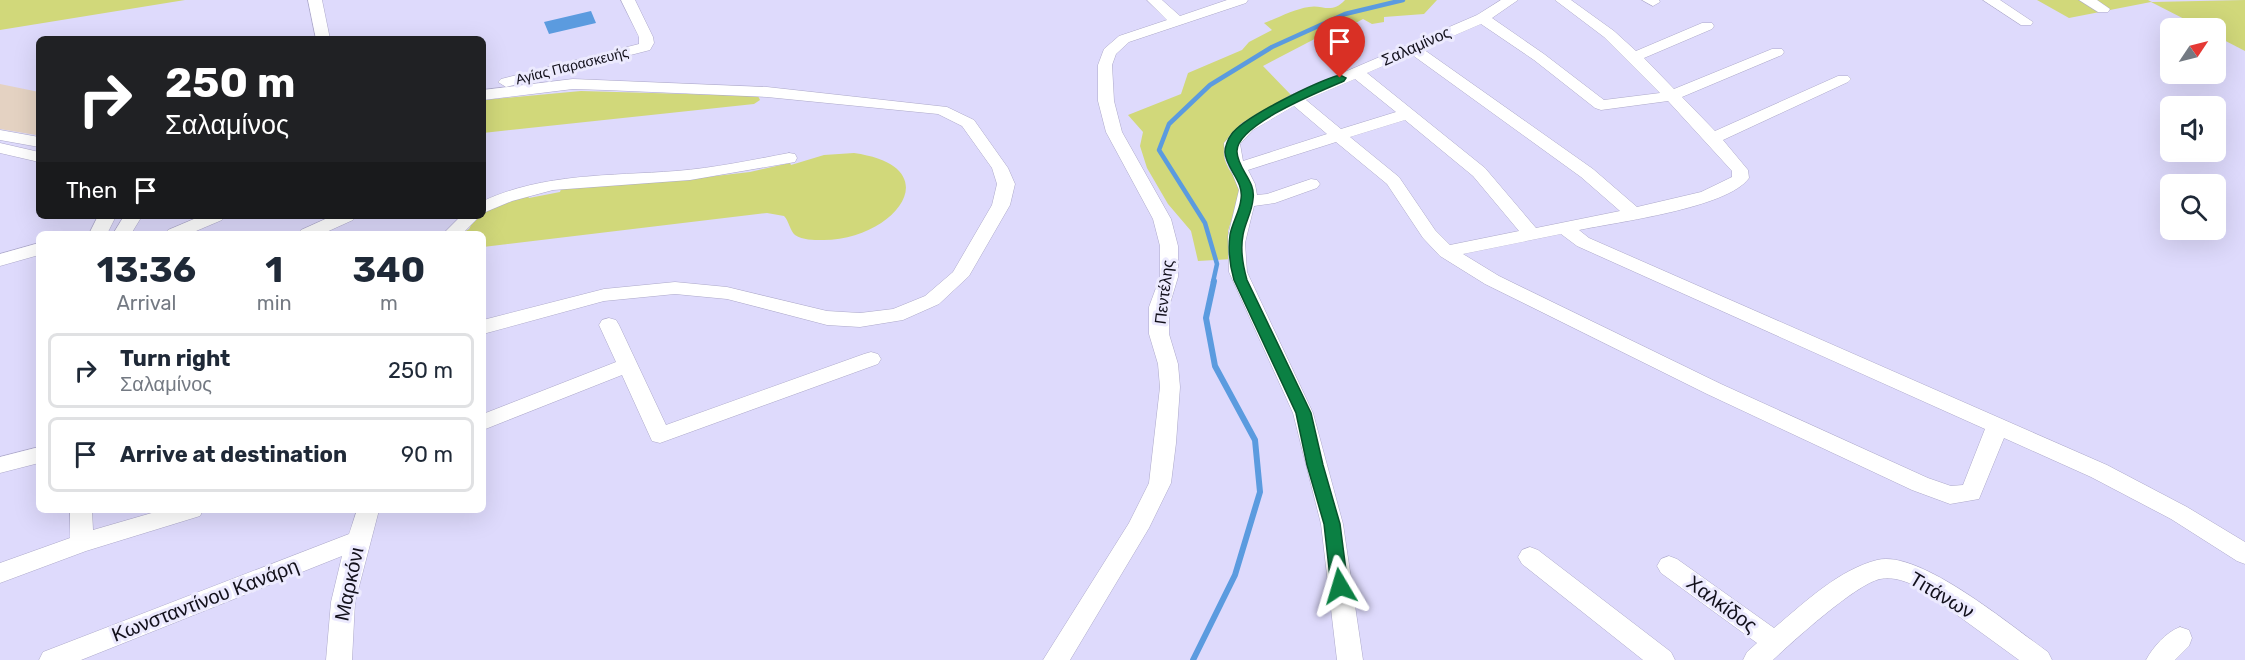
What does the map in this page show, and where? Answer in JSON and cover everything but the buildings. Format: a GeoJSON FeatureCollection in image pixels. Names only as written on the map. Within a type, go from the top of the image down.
{"type":"FeatureCollection","features":[{"type":"Feature","properties":{"kind":"street"},"geometry":{"type":"LineString","coordinates":[[315,0],[323,36]]}},
{"type":"Feature","properties":{"kind":"street","name":"Αγίας Παρασκευής"},"geometry":{"type":"LineString","coordinates":[[486,89],[645,47],[646,37],[628,0]]}},
{"type":"Feature","properties":{"kind":"street"},"geometry":{"type":"LineString","coordinates":[[1154,0],[1177,21]]}},
{"type":"Feature","properties":{"kind":"street","name":"Πεντέλης"},"geometry":{"type":"LineString","coordinates":[[1056,660],[1076,632],[1138,528],[1160,483],[1170,387],[1168,364],[1159,334],[1160,307],[1169,277],[1169,246],[1158,211],[1114,132],[1106,101],[1105,65],[1109,52],[1124,39],[1177,21],[1199,6],[1241,0]]}},
{"type":"Feature","properties":{"kind":"street","name":"Σαλαμίνος"},"geometry":{"type":"LineString","coordinates":[[1247,201],[1248,189],[1231,150],[1236,136],[1246,126],[1295,99],[1482,18],[1511,0]]}},
{"type":"Feature","properties":{"kind":"street"},"geometry":{"type":"LineString","coordinates":[[1446,252],[1634,214],[1700,198],[1735,184],[1741,178],[1740,170],[1713,138],[1634,57],[1609,34],[1562,0]]}},
{"type":"Feature","properties":{"kind":"street"},"geometry":{"type":"LineString","coordinates":[[1990,0],[2026,22]]}},
{"type":"Feature","properties":{"kind":"street"},"geometry":{"type":"LineString","coordinates":[[2086,0],[2103,9]]}},
{"type":"Feature","properties":{"kind":"street"},"geometry":{"type":"LineString","coordinates":[[1482,18],[1539,57],[1602,105],[1670,96],[1777,52]]}},
{"type":"Feature","properties":{"kind":"street"},"geometry":{"type":"LineString","coordinates":[[1634,57],[1707,26]]}},
{"type":"Feature","properties":{"kind":"street"},"geometry":{"type":"LineString","coordinates":[[1414,49],[1587,172],[1634,214]]}},
{"type":"Feature","properties":{"kind":"street"},"geometry":{"type":"LineString","coordinates":[[1356,72],[1479,172],[1532,234]]}},
{"type":"Feature","properties":{"kind":"street"},"geometry":{"type":"LineString","coordinates":[[1713,138],[1843,80]]}},
{"type":"Feature","properties":{"kind":"street"},"geometry":{"type":"LineString","coordinates":[[486,95],[573,84],[604,85],[767,92],[941,110],[956,115],[968,123],[1000,168],[1006,184],[1001,205],[960,276],[932,300],[896,315],[866,319],[827,318],[727,293],[675,288],[604,295],[486,326]]}},
{"type":"Feature","properties":{"kind":"street"},"geometry":{"type":"LineString","coordinates":[[1295,99],[1393,181],[1430,234],[1446,252],[1492,280],[1714,389],[1920,484],[1950,495],[1971,493],[1997,427]]}},
{"type":"Feature","properties":{"kind":"street"},"geometry":{"type":"LineString","coordinates":[[1238,168],[1406,114]]}},
{"type":"Feature","properties":{"kind":"street"},"geometry":{"type":"LineString","coordinates":[[0,135],[36,152]]}},
{"type":"Feature","properties":{"kind":"street"},"geometry":{"type":"LineString","coordinates":[[0,148],[36,152]]}},
{"type":"Feature","properties":{"kind":"street"},"geometry":{"type":"LineString","coordinates":[[487,200],[551,184],[677,176],[789,158]]}},
{"type":"Feature","properties":{"kind":"street"},"geometry":{"type":"LineString","coordinates":[[1311,184],[1269,199],[1247,201],[1236,235],[1236,266],[1240,280],[1275,351],[1306,422],[1315,465],[1332,524],[1350,660]]}},
{"type":"Feature","properties":{"kind":"street"},"geometry":{"type":"LineString","coordinates":[[181,231],[209,219]]}},
{"type":"Feature","properties":{"kind":"street"},"geometry":{"type":"LineString","coordinates":[[314,231],[340,219]]}},
{"type":"Feature","properties":{"kind":"street"},"geometry":{"type":"LineString","coordinates":[[455,231],[468,219]]}},
{"type":"Feature","properties":{"kind":"street"},"geometry":{"type":"LineString","coordinates":[[1564,228],[1583,242],[2139,490],[2245,554]]}},
{"type":"Feature","properties":{"kind":"street"},"geometry":{"type":"LineString","coordinates":[[0,260],[36,250]]}},
{"type":"Feature","properties":{"kind":"street"},"geometry":{"type":"LineString","coordinates":[[609,325],[660,435],[871,359]]}},
{"type":"Feature","properties":{"kind":"street"},"geometry":{"type":"LineString","coordinates":[[486,421],[629,365]]}},
{"type":"Feature","properties":{"kind":"street"},"geometry":{"type":"LineString","coordinates":[[0,465],[36,456]]}},
{"type":"Feature","properties":{"kind":"street"},"geometry":{"type":"LineString","coordinates":[[81,513],[82,543]]}},
{"type":"Feature","properties":{"kind":"street"},"geometry":{"type":"LineString","coordinates":[[0,573],[82,543],[182,513]]}},
{"type":"Feature","properties":{"kind":"street","name":"Μαρκόνι"},"geometry":{"type":"LineString","coordinates":[[339,660],[341,604],[367,513]]}},
{"type":"Feature","properties":{"kind":"street","name":"Κωνσταντίνου Κανάρη"},"geometry":{"type":"LineString","coordinates":[[52,660],[358,540]]}},
{"type":"Feature","properties":{"kind":"street"},"geometry":{"type":"LineString","coordinates":[[1530,557],[1662,660]]}},
{"type":"Feature","properties":{"kind":"street","name":"Χαλκίδος"},"geometry":{"type":"LineString","coordinates":[[1669,566],[1774,642]]}},
{"type":"Feature","properties":{"kind":"street","name":"Τιτάνων"},"geometry":{"type":"LineString","coordinates":[[1756,660],[1774,642],[1859,576],[1873,570],[1889,569],[1909,573],[1928,581],[2039,660]]}},
{"type":"Feature","properties":{"kind":"street"},"geometry":{"type":"LineString","coordinates":[[2159,660],[2180,638]]}},
{"type":"Feature","properties":{"kind":"shaded area"},"geometry":{"type":"Polygon","coordinates":[[[0,84],[36,91],[36,135],[0,129],[0,84]]]}},
{"type":"Feature","properties":{"kind":"green space"},"geometry":{"type":"Polygon","coordinates":[[[0,0],[185,0],[0,30],[0,0]]]}},
{"type":"Feature","properties":{"kind":"green space"},"geometry":{"type":"Polygon","coordinates":[[[1345,0],[1437,0],[1424,14],[1384,17],[1384,22],[1372,24],[1363,19],[1350,26],[1344,36],[1328,32],[1263,66],[1292,96],[1260,112],[1238,126],[1230,135],[1225,145],[1224,155],[1228,168],[1241,189],[1228,231],[1232,259],[1198,261],[1191,231],[1168,204],[1147,168],[1140,146],[1143,132],[1128,115],[1181,94],[1188,73],[1242,50],[1249,42],[1272,30],[1264,23],[1303,8],[1335,7],[1345,0]]]}},
{"type":"Feature","properties":{"kind":"green space"},"geometry":{"type":"Polygon","coordinates":[[[2037,0],[2148,0],[2152,2],[2245,0],[2245,51],[2226,41],[2226,18],[2182,18],[2151,2],[2069,18],[2037,0]]]}},
{"type":"Feature","properties":{"kind":"green space"},"geometry":{"type":"Polygon","coordinates":[[[581,91],[758,96],[760,100],[754,104],[486,133],[486,100],[581,91]]]}},
{"type":"Feature","properties":{"kind":"green space"},"geometry":{"type":"Polygon","coordinates":[[[854,153],[884,161],[900,173],[906,187],[902,202],[890,217],[871,229],[848,237],[822,240],[801,238],[793,233],[784,216],[767,213],[486,247],[486,231],[466,231],[474,219],[486,219],[486,209],[526,193],[529,198],[560,192],[562,186],[681,180],[750,172],[790,163],[791,165],[824,155],[854,153]]]}},
{"type":"Feature","properties":{"kind":"water"},"geometry":{"type":"Polygon","coordinates":[[[591,11],[596,23],[549,34],[544,22],[591,11]]]}},
{"type":"Feature","properties":{"kind":"waterway"},"geometry":{"type":"LineString","coordinates":[[1213,282],[1217,264],[1205,223],[1159,150],[1169,124],[1210,85],[1272,47],[1345,14],[1403,0]]}},
{"type":"Feature","properties":{"kind":"waterway"},"geometry":{"type":"LineString","coordinates":[[1193,660],[1235,575],[1260,492],[1255,440],[1215,366],[1206,318],[1214,281]]}},
{"type":"Feature","properties":{"kind":"route"},"geometry":{"type":"LineString","coordinates":[[1340,78],[1246,126],[1236,136],[1231,150],[1232,158],[1248,189],[1247,201],[1236,235],[1236,266],[1240,280],[1303,413],[1332,524],[1340,586]]}}]}
